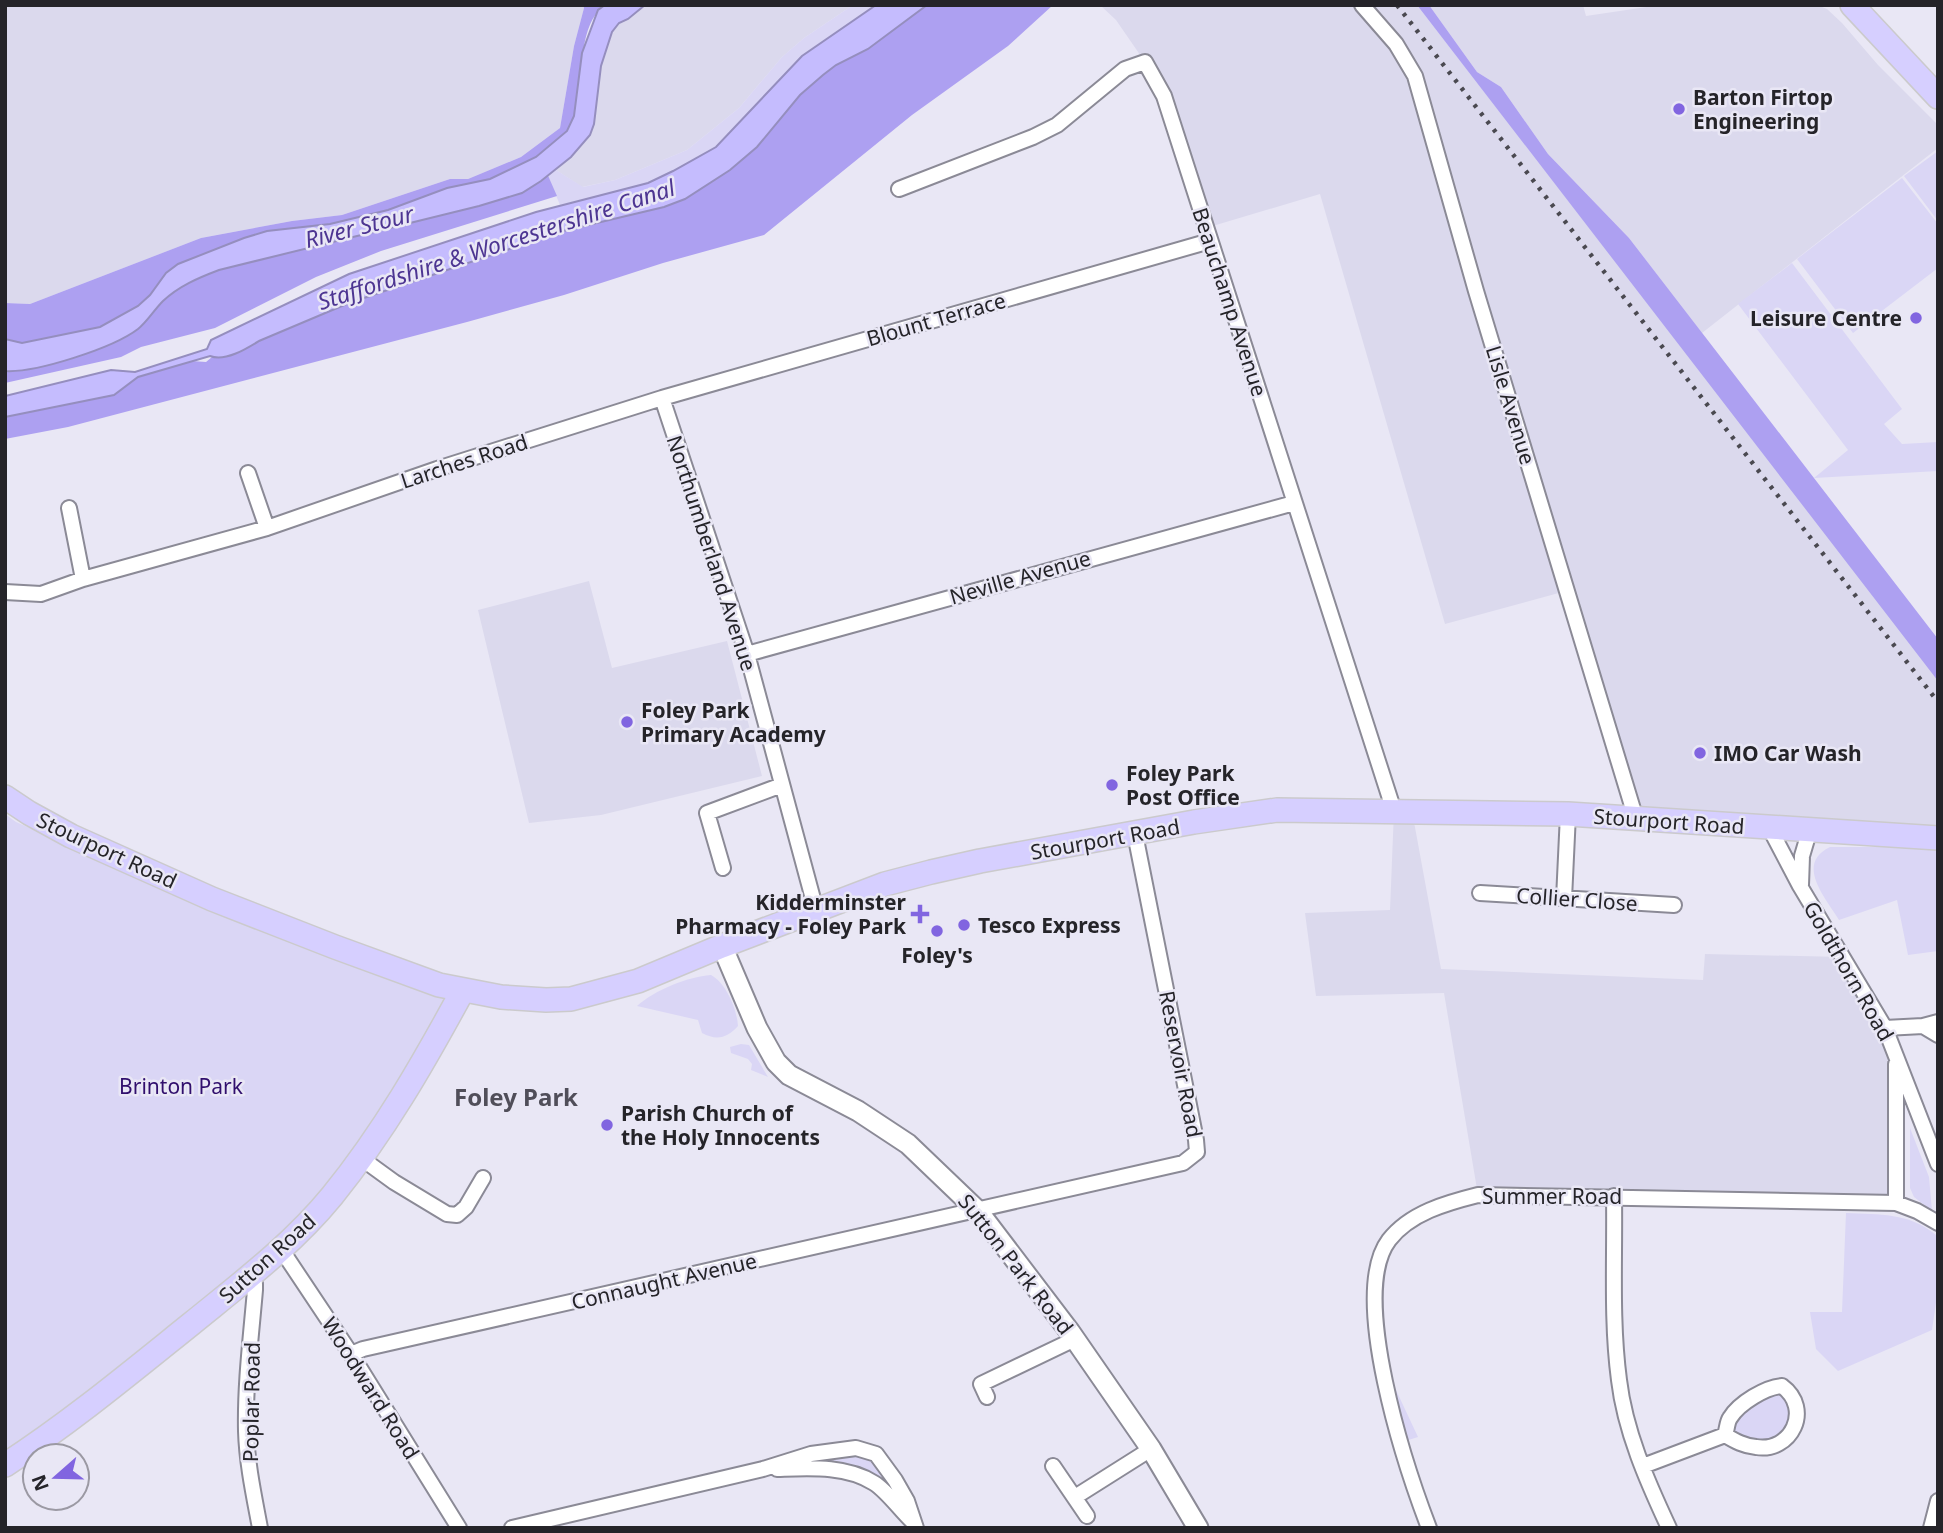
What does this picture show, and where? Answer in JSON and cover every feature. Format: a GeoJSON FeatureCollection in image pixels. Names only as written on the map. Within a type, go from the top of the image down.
{"type":"FeatureCollection","features":[{"type":"Feature","properties":{"kind":"main road"},"geometry":{"type":"LineString","coordinates":[[1852,5],[1938,97]]}},
{"type":"Feature","properties":{"kind":"main road","name":"Stourport Road"},"geometry":{"type":"LineString","coordinates":[[5,797],[71,836],[212,900],[439,985],[501,997],[570,999],[638,981],[885,884],[980,861],[1277,810],[1568,814],[1938,838]]}},
{"type":"Feature","properties":{"kind":"main road","name":"Sutton Park Road"},"geometry":{"type":"LineString","coordinates":[[722,946],[757,1028],[782,1068],[799,1081],[858,1111],[908,1144],[978,1211],[1075,1339],[1151,1449],[1198,1528]]}},
{"type":"Feature","properties":{"kind":"main road","name":"Sutton Road"},"geometry":{"type":"LineString","coordinates":[[5,1465],[82,1413],[281,1249],[331,1197],[361,1158],[408,1089],[463,990]]}},
{"type":"Feature","properties":{"kind":"street","name":"Lisle Avenue"},"geometry":{"type":"LineString","coordinates":[[1362,5],[1396,44],[1415,76],[1476,291],[1636,819]]}},
{"type":"Feature","properties":{"kind":"street","name":"Beauchamp Avenue"},"geometry":{"type":"LineString","coordinates":[[899,189],[1033,137],[1057,125],[1125,69],[1145,62],[1164,96],[1394,811]]}},
{"type":"Feature","properties":{"kind":"street","name":"Blount Terrace"},"geometry":{"type":"LineString","coordinates":[[662,398],[1210,241]]}},
{"type":"Feature","properties":{"kind":"street","name":"Larches Road"},"geometry":{"type":"LineString","coordinates":[[5,592],[41,594],[83,579],[267,528],[437,468],[662,398]]}},
{"type":"Feature","properties":{"kind":"street","name":"Northumberland Avenue"},"geometry":{"type":"LineString","coordinates":[[662,398],[747,654],[816,911]]}},
{"type":"Feature","properties":{"kind":"street"},"geometry":{"type":"LineString","coordinates":[[248,473],[267,528]]}},
{"type":"Feature","properties":{"kind":"street","name":"Neville Avenue"},"geometry":{"type":"LineString","coordinates":[[747,654],[1294,503]]}},
{"type":"Feature","properties":{"kind":"street"},"geometry":{"type":"LineString","coordinates":[[69,508],[83,579]]}},
{"type":"Feature","properties":{"kind":"street"},"geometry":{"type":"LineString","coordinates":[[723,868],[707,813],[782,785]]}},
{"type":"Feature","properties":{"kind":"street"},"geometry":{"type":"LineString","coordinates":[[1564,899],[1568,814]]}},
{"type":"Feature","properties":{"kind":"street","name":"Goldthorn Road"},"geometry":{"type":"LineString","coordinates":[[1769,827],[1885,1028],[1938,1164]]}},
{"type":"Feature","properties":{"kind":"street","name":"Goldthorn Road"},"geometry":{"type":"LineString","coordinates":[[1801,886],[1802,856],[1810,829]]}},
{"type":"Feature","properties":{"kind":"street","name":"Reservoir Road"},"geometry":{"type":"LineString","coordinates":[[978,1211],[1183,1163],[1197,1152],[1135,834]]}},
{"type":"Feature","properties":{"kind":"street","name":"Collier Close"},"geometry":{"type":"LineString","coordinates":[[1480,893],[1674,905]]}},
{"type":"Feature","properties":{"kind":"street"},"geometry":{"type":"LineString","coordinates":[[1885,1028],[1923,1026],[1938,1022]]}},
{"type":"Feature","properties":{"kind":"street"},"geometry":{"type":"LineString","coordinates":[[1923,1026],[1938,1035]]}},
{"type":"Feature","properties":{"kind":"street","name":"Goldthorn Road"},"geometry":{"type":"LineString","coordinates":[[1896,1055],[1896,1203]]}},
{"type":"Feature","properties":{"kind":"street"},"geometry":{"type":"LineString","coordinates":[[361,1158],[394,1182],[447,1214],[457,1215],[466,1207],[483,1178]]}},
{"type":"Feature","properties":{"kind":"street","name":"Summer Road"},"geometry":{"type":"LineString","coordinates":[[1429,1528],[1412,1483],[1378,1348],[1375,1297],[1380,1255],[1390,1238],[1430,1209],[1478,1195],[1896,1203],[1938,1223]]}},
{"type":"Feature","properties":{"kind":"street"},"geometry":{"type":"LineString","coordinates":[[1614,1196],[1619,1381],[1627,1419],[1668,1528]]}},
{"type":"Feature","properties":{"kind":"street","name":"Connaught Avenue"},"geometry":{"type":"LineString","coordinates":[[351,1354],[363,1349],[978,1211]]}},
{"type":"Feature","properties":{"kind":"street","name":"Woodward Road"},"geometry":{"type":"LineString","coordinates":[[281,1249],[351,1354],[458,1528]]}},
{"type":"Feature","properties":{"kind":"street","name":"Poplar Road"},"geometry":{"type":"LineString","coordinates":[[250,1276],[255,1290],[246,1432],[249,1473],[260,1528]]}},
{"type":"Feature","properties":{"kind":"street"},"geometry":{"type":"LineString","coordinates":[[981,1385],[1075,1339]]}},
{"type":"Feature","properties":{"kind":"street"},"geometry":{"type":"LineString","coordinates":[[1782,1386],[1792,1393],[1797,1403],[1798,1417],[1790,1435],[1776,1445],[1758,1448],[1737,1442],[1725,1435],[1730,1418],[1756,1395],[1770,1387],[1782,1386]]}},
{"type":"Feature","properties":{"kind":"street"},"geometry":{"type":"LineString","coordinates":[[1643,1466],[1725,1435]]}},
{"type":"Feature","properties":{"kind":"street"},"geometry":{"type":"LineString","coordinates":[[512,1528],[763,1469],[811,1454],[856,1448],[876,1454],[907,1501],[915,1526]]}},
{"type":"Feature","properties":{"kind":"street"},"geometry":{"type":"LineString","coordinates":[[1075,1497],[1151,1449]]}},
{"type":"Feature","properties":{"kind":"street"},"geometry":{"type":"LineString","coordinates":[[1054,1466],[1087,1516]]}},
{"type":"Feature","properties":{"kind":"street"},"geometry":{"type":"LineString","coordinates":[[763,1469],[823,1468],[849,1473],[874,1483],[915,1526]]}},
{"type":"Feature","properties":{"kind":"street"},"geometry":{"type":"LineString","coordinates":[[1931,1528],[1938,1501]]}},
{"type":"Feature","properties":{"kind":"shaded area"},"geometry":{"type":"Polygon","coordinates":[[[5,5],[583,5],[584,8],[574,46],[560,128],[521,157],[468,179],[450,179],[342,215],[292,221],[201,238],[30,304],[5,303],[5,5]]]}},
{"type":"Feature","properties":{"kind":"shaded area"},"geometry":{"type":"Polygon","coordinates":[[[583,5],[605,5],[595,16],[588,31],[574,116],[562,137],[539,155],[557,196],[381,251],[316,277],[215,328],[141,347],[121,357],[5,383],[5,303],[30,304],[201,238],[292,221],[342,215],[450,179],[468,179],[521,157],[560,128],[583,5]]]}},
{"type":"Feature","properties":{"kind":"shaded area"},"geometry":{"type":"Polygon","coordinates":[[[645,5],[853,5],[804,38],[782,57],[739,108],[687,150],[615,180],[582,187],[556,170],[571,157],[594,124],[601,66],[612,32],[619,23],[645,5]]]}},
{"type":"Feature","properties":{"kind":"shaded area"},"geometry":{"type":"Polygon","coordinates":[[[897,5],[1053,5],[1008,46],[912,115],[764,235],[467,322],[68,427],[5,439],[5,417],[114,395],[138,377],[192,361],[206,362],[212,357],[230,355],[349,303],[563,231],[643,212],[897,5]]]}},
{"type":"Feature","properties":{"kind":"shaded area"},"geometry":{"type":"Polygon","coordinates":[[[1100,5],[1417,5],[1938,679],[1938,838],[1636,819],[1566,591],[1445,624],[1320,194],[1206,228],[1156,78],[1116,20],[1100,5]]]}},
{"type":"Feature","properties":{"kind":"shaded area"},"geometry":{"type":"Polygon","coordinates":[[[1417,5],[1429,5],[1477,72],[1501,87],[1548,154],[1629,238],[1938,639],[1938,681],[1417,5]]]}},
{"type":"Feature","properties":{"kind":"shaded area"},"geometry":{"type":"Polygon","coordinates":[[[1429,5],[1583,5],[1586,16],[1660,5],[1817,5],[1827,9],[1842,23],[1878,65],[1938,125],[1938,148],[1702,333],[1629,238],[1548,154],[1501,87],[1477,72],[1429,5]]]}},
{"type":"Feature","properties":{"kind":"shaded area","name":"Foley Park Primary Academy"},"geometry":{"type":"Polygon","coordinates":[[[589,581],[612,668],[727,641],[762,776],[601,815],[529,823],[478,610],[589,581]]]}},
{"type":"Feature","properties":{"kind":"shaded area"},"geometry":{"type":"Polygon","coordinates":[[[1394,811],[1412,811],[1441,969],[1703,980],[1705,954],[1843,957],[1896,1056],[1896,1203],[1478,1195],[1444,993],[1316,996],[1305,913],[1390,910],[1394,811]]]}},
{"type":"Feature","properties":{"kind":"green space"},"geometry":{"type":"Polygon","coordinates":[[[853,5],[876,5],[802,56],[716,147],[649,183],[560,205],[548,176],[556,170],[583,187],[615,180],[687,150],[739,108],[782,57],[804,38],[853,5]]]}},
{"type":"Feature","properties":{"kind":"green space"},"geometry":{"type":"Polygon","coordinates":[[[1938,151],[1938,221],[1904,176],[1938,151]]]}},
{"type":"Feature","properties":{"kind":"green space"},"geometry":{"type":"Polygon","coordinates":[[[1902,178],[1938,224],[1938,268],[1853,333],[1797,259],[1902,178]]]}},
{"type":"Feature","properties":{"kind":"green space"},"geometry":{"type":"Polygon","coordinates":[[[1792,263],[1902,409],[1884,424],[1902,444],[1938,442],[1938,471],[1814,478],[1848,450],[1738,304],[1792,263]]]}},
{"type":"Feature","properties":{"kind":"green space","name":"Brinton Park"},"geometry":{"type":"Polygon","coordinates":[[[5,814],[16,822],[208,906],[454,1001],[403,1085],[323,1193],[261,1264],[25,1442],[21,1442],[21,1445],[5,1457],[5,814]]]}},
{"type":"Feature","properties":{"kind":"green space"},"geometry":{"type":"Polygon","coordinates":[[[1830,847],[1938,847],[1938,951],[1908,955],[1897,900],[1839,920],[1821,891],[1814,872],[1815,862],[1820,854],[1830,847]]]}},
{"type":"Feature","properties":{"kind":"green space"},"geometry":{"type":"Polygon","coordinates":[[[711,975],[726,990],[735,1012],[738,1026],[726,1036],[712,1037],[702,1033],[698,1020],[637,1006],[672,985],[711,975]]]}},
{"type":"Feature","properties":{"kind":"green space"},"geometry":{"type":"Polygon","coordinates":[[[749,1045],[768,1077],[751,1070],[752,1064],[748,1059],[731,1053],[730,1047],[749,1045]]]}},
{"type":"Feature","properties":{"kind":"green space"},"geometry":{"type":"Polygon","coordinates":[[[1910,1128],[1929,1177],[1932,1211],[1914,1197],[1910,1188],[1910,1128]]]}},
{"type":"Feature","properties":{"kind":"green space"},"geometry":{"type":"Polygon","coordinates":[[[1846,1213],[1904,1218],[1936,1235],[1938,1289],[1932,1330],[1838,1371],[1816,1349],[1810,1312],[1842,1312],[1846,1213]]]}},
{"type":"Feature","properties":{"kind":"green space"},"geometry":{"type":"Polygon","coordinates":[[[1381,1358],[1418,1437],[1402,1442],[1381,1358]]]}},
{"type":"Feature","properties":{"kind":"green space"},"geometry":{"type":"Polygon","coordinates":[[[1782,1386],[1797,1419],[1776,1445],[1725,1435],[1730,1418],[1782,1386]]]}},
{"type":"Feature","properties":{"kind":"green space"},"geometry":{"type":"Polygon","coordinates":[[[853,1452],[869,1457],[890,1483],[825,1463],[825,1459],[853,1452]]]}},
{"type":"Feature","properties":{"kind":"water","name":"River Stour"},"geometry":{"type":"Polygon","coordinates":[[[605,5],[645,5],[619,23],[612,32],[601,66],[594,124],[590,135],[571,157],[522,193],[219,270],[176,291],[163,301],[138,329],[111,344],[54,364],[5,371],[5,339],[22,343],[100,327],[138,306],[166,273],[178,264],[267,231],[330,224],[388,210],[447,188],[490,179],[536,157],[567,131],[574,116],[582,53],[598,10],[605,5]]]}},
{"type":"Feature","properties":{"kind":"water","name":"Staffordshire & Worcestershire Canal"},"geometry":{"type":"Polygon","coordinates":[[[876,5],[927,5],[868,49],[836,65],[823,75],[800,95],[757,147],[730,170],[685,199],[664,207],[563,231],[349,303],[235,354],[210,356],[138,377],[114,395],[5,417],[5,396],[111,370],[135,372],[207,349],[211,340],[349,274],[536,212],[648,183],[716,147],[802,56],[876,5]]]}},
{"type":"Feature","properties":{"kind":"railway"},"geometry":{"type":"LineString","coordinates":[[1397,5],[1938,702]]}},
{"type":"Feature","properties":{"kind":"place","name":"Barton Firtop Engineering"},"geometry":{"type":"Point","coordinates":[1679,109]}},
{"type":"Feature","properties":{"kind":"place","name":"Leisure Centre"},"geometry":{"type":"Point","coordinates":[1916,318]}},
{"type":"Feature","properties":{"kind":"place","name":"Foley Park Primary Academy"},"geometry":{"type":"Point","coordinates":[627,722]}},
{"type":"Feature","properties":{"kind":"place","name":"IMO Car Wash"},"geometry":{"type":"Point","coordinates":[1700,753]}},
{"type":"Feature","properties":{"kind":"place","name":"Foley Park Post Office"},"geometry":{"type":"Point","coordinates":[1112,785]}},
{"type":"Feature","properties":{"kind":"place","name":"Kidderminster Pharmacy - Foley Park"},"geometry":{"type":"Point","coordinates":[920,914]}},
{"type":"Feature","properties":{"kind":"place","name":"Tesco Express"},"geometry":{"type":"Point","coordinates":[964,925]}},
{"type":"Feature","properties":{"kind":"place","name":"Foley's"},"geometry":{"type":"Point","coordinates":[937,931]}},
{"type":"Feature","properties":{"kind":"place","name":"Parish Church of the Holy Innocents"},"geometry":{"type":"Point","coordinates":[607,1125]}},
{"type":"Feature","properties":{"kind":"district","name":"Foley Park"},"geometry":{"type":"Point","coordinates":[516,1096]}}]}
